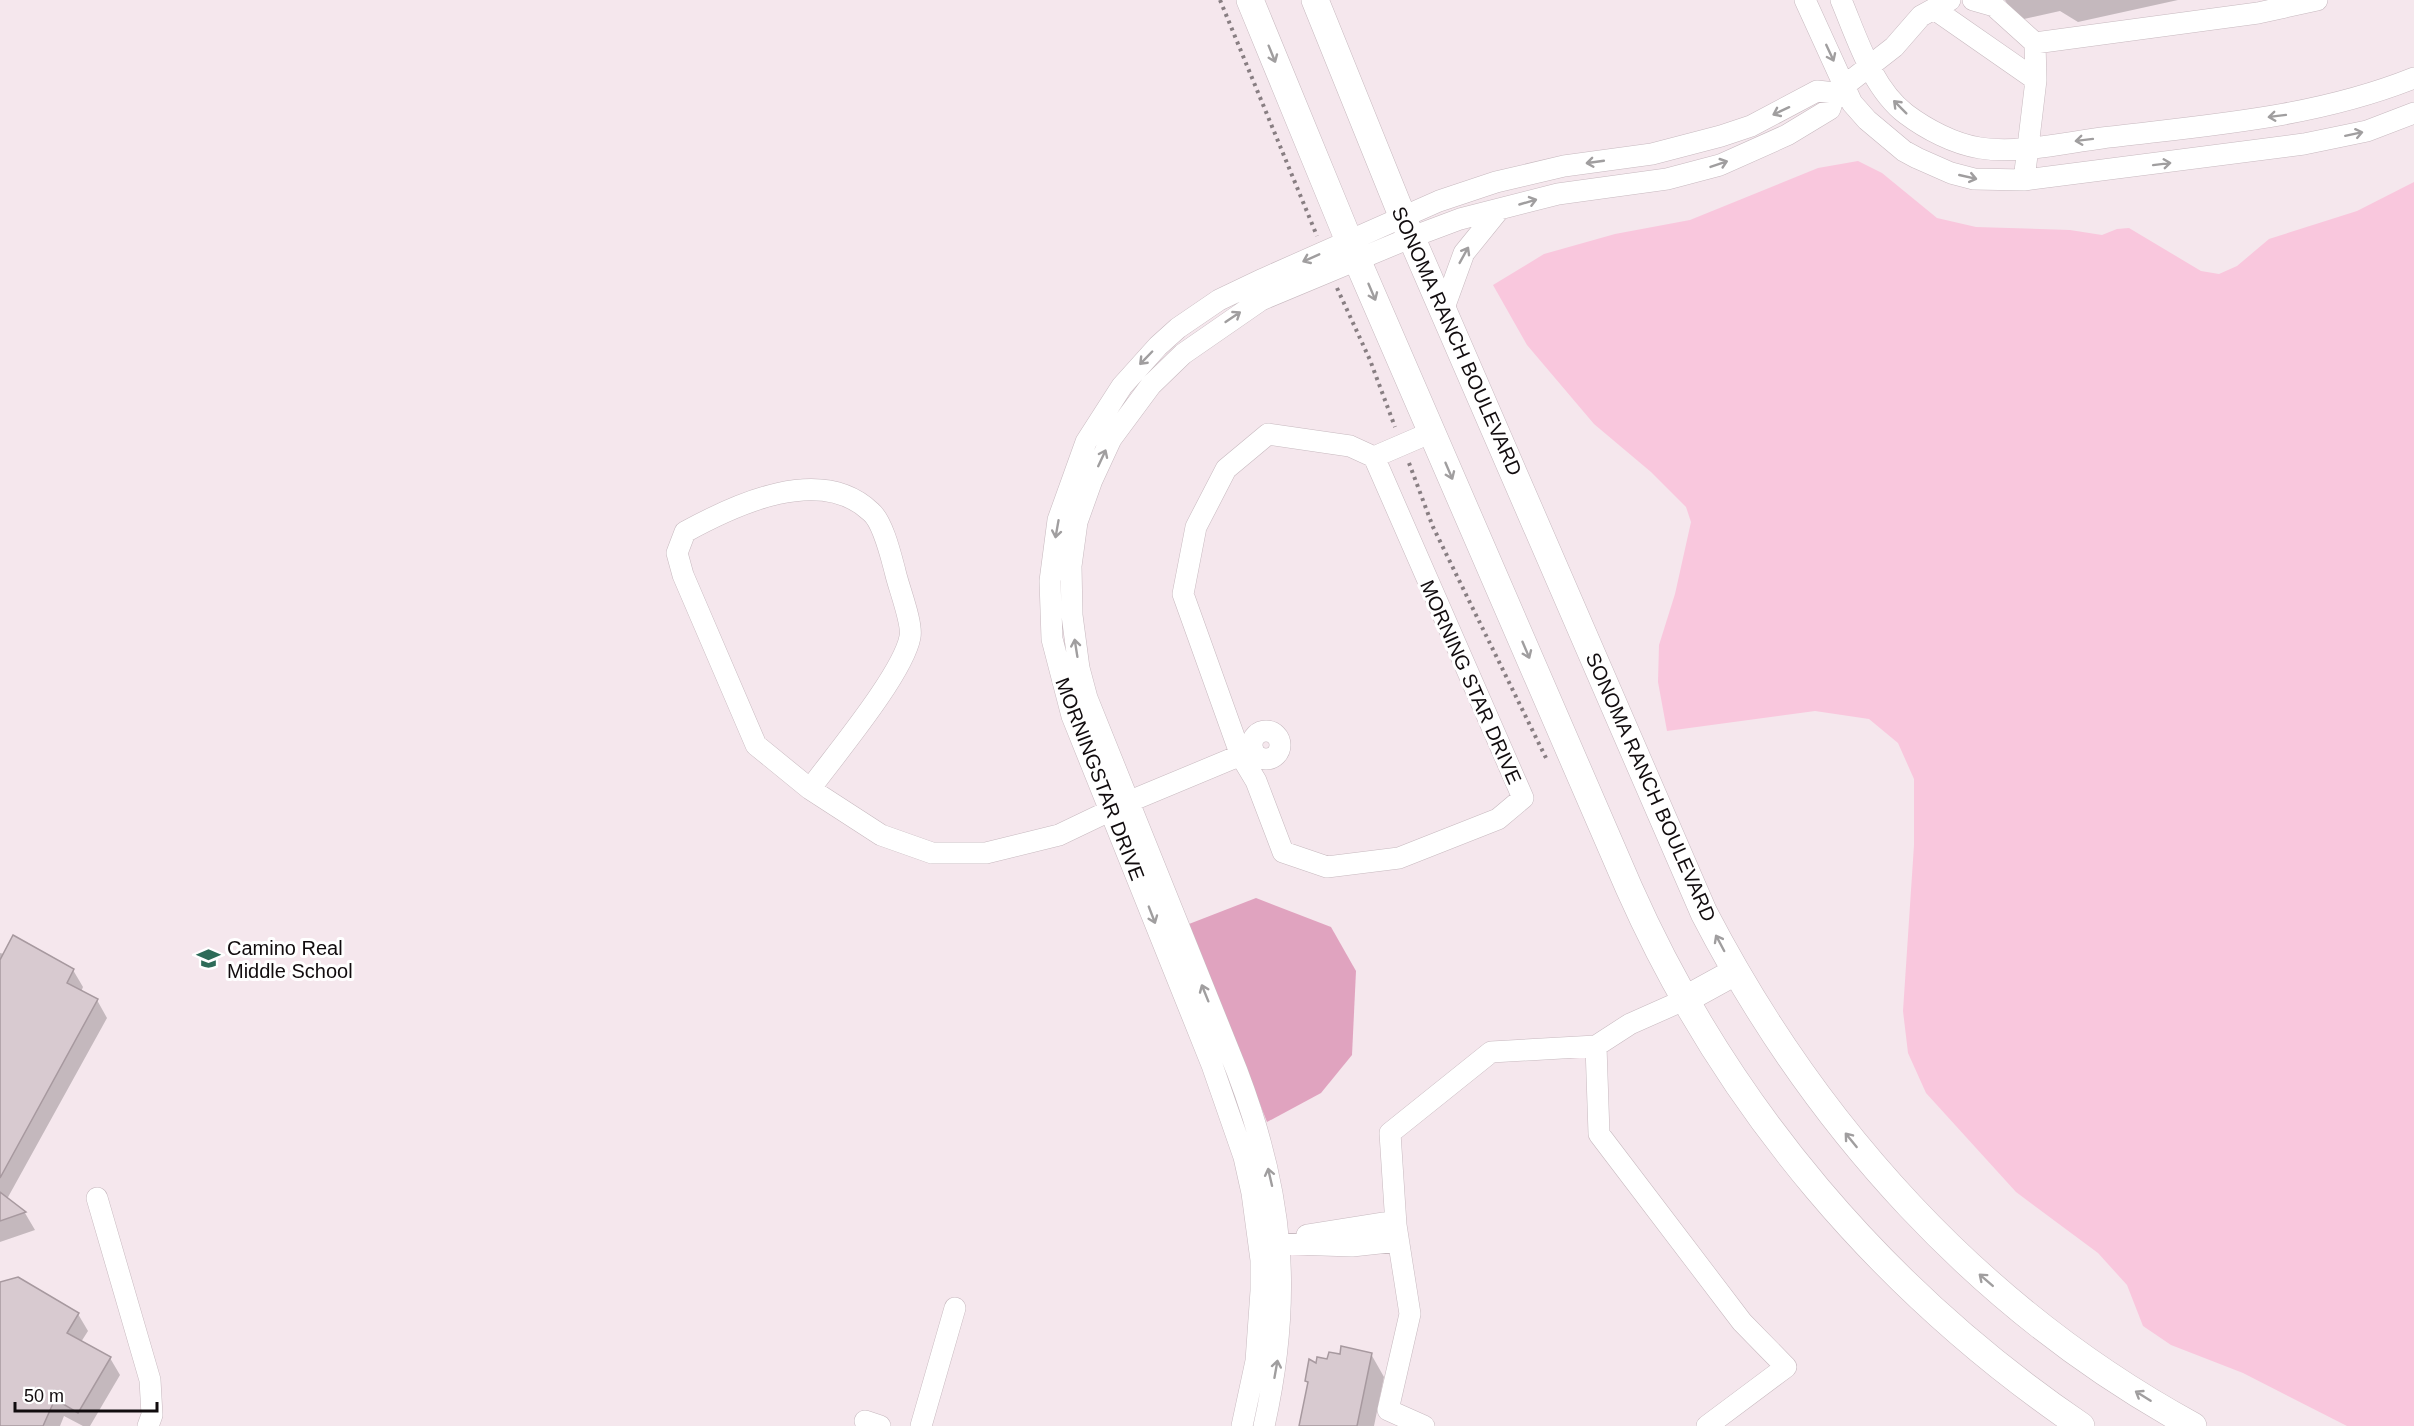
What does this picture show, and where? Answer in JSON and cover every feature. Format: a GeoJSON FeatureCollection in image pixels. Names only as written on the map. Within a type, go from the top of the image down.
{"type":"FeatureCollection","features":[{"type":"Feature","properties":{"kind":"main road"},"geometry":{"type":"LineString","coordinates":[[1250,0],[1353,250],[1629,888],[1684,1000],[1773,1134],[1864,1243],[1967,1340],[2022,1384],[2081,1426]]}},
{"type":"Feature","properties":{"kind":"main road","name":"SONOMA RANCH BOULEVARD"},"geometry":{"type":"LineString","coordinates":[[1315,0],[1408,228],[1704,914],[1735,972],[1780,1044],[1830,1114],[1882,1178],[1931,1229],[2009,1301],[2066,1345],[2124,1385],[2193,1426]]}},
{"type":"Feature","properties":{"kind":"main road"},"geometry":{"type":"LineString","coordinates":[[1684,1000],[1735,972]]}},
{"type":"Feature","properties":{"kind":"street"},"geometry":{"type":"LineString","coordinates":[[1805,0],[1840,89],[1867,120],[1904,151],[1951,173],[1974,179],[2024,180],[2304,144],[2367,131],[2414,113]]}},
{"type":"Feature","properties":{"kind":"street"},"geometry":{"type":"LineString","coordinates":[[1841,0],[1870,67],[1884,90],[1905,113],[1933,131],[1978,148],[2026,147],[2284,116],[2351,101],[2414,78]]}},
{"type":"Feature","properties":{"kind":"street"},"geometry":{"type":"LineString","coordinates":[[1973,0],[1995,6],[2035,43],[2036,80],[2026,147],[2024,180]]}},
{"type":"Feature","properties":{"kind":"street"},"geometry":{"type":"LineString","coordinates":[[2035,43],[2258,13],[2317,0]]}},
{"type":"Feature","properties":{"kind":"street"},"geometry":{"type":"LineString","coordinates":[[1408,228],[1498,211],[1571,192],[1666,180],[1720,165],[1787,135],[1830,109],[1840,89],[1894,47],[1922,16],[1942,5],[2036,80]]}},
{"type":"Feature","properties":{"kind":"street"},"geometry":{"type":"LineString","coordinates":[[1408,228],[1439,201],[1496,182],[1568,165],[1652,154],[1721,136],[1751,126],[1817,91],[1840,89]]}},
{"type":"Feature","properties":{"kind":"street"},"geometry":{"type":"LineString","coordinates":[[1568,165],[1571,192]]}},
{"type":"Feature","properties":{"kind":"street"},"geometry":{"type":"LineString","coordinates":[[1444,308],[1464,253],[1498,211]]}},
{"type":"Feature","properties":{"kind":"street","name":"MORNINGSTAR DRIVE"},"geometry":{"type":"LineString","coordinates":[[1264,1426],[1281,1337],[1269,1243],[1252,1192],[1234,1122],[1120,807],[1072,716],[1052,639],[1050,581],[1053,551],[1058,520],[1086,442],[1122,386],[1178,328],[1219,300],[1408,228]]}},
{"type":"Feature","properties":{"kind":"street"},"geometry":{"type":"LineString","coordinates":[[810,789],[900,664],[911,635],[889,548],[873,512],[837,491],[800,488],[721,512],[685,532],[677,554],[683,575],[756,745],[810,789],[881,835],[932,853],[986,853],[1059,835],[1247,753],[1183,594],[1196,527],[1226,469],[1268,434],[1350,446],[1374,457],[1432,432]]}},
{"type":"Feature","properties":{"kind":"street","name":"MORNING STAR DRIVE"},"geometry":{"type":"LineString","coordinates":[[1247,753],[1283,852],[1327,867],[1400,858],[1498,819],[1523,798],[1374,457]]}},
{"type":"Feature","properties":{"kind":"street"},"geometry":{"type":"LineString","coordinates":[[1424,1426],[1388,1410],[1410,1314],[1397,1231],[1390,1133],[1491,1052],[1596,1053],[1630,1024],[1684,1000]]}},
{"type":"Feature","properties":{"kind":"street"},"geometry":{"type":"LineString","coordinates":[[1596,1053],[1599,1134],[1642,1187],[1742,1322],[1786,1367],[1707,1426]]}},
{"type":"Feature","properties":{"kind":"street"},"geometry":{"type":"LineString","coordinates":[[97,1198],[150,1380],[152,1415],[148,1426]]}},
{"type":"Feature","properties":{"kind":"street"},"geometry":{"type":"LineString","coordinates":[[1269,1243],[1352,1246],[1397,1231]]}},
{"type":"Feature","properties":{"kind":"street","name":"MORNINGSTAR DRIVE"},"geometry":{"type":"LineString","coordinates":[[1242,1426],[1256,1361],[1261,1291],[1269,1243]]}},
{"type":"Feature","properties":{"kind":"street"},"geometry":{"type":"LineString","coordinates":[[921,1426],[955,1308]]}},
{"type":"Feature","properties":{"kind":"shaded area"},"geometry":{"type":"Polygon","coordinates":[[[1858,161],[1882,173],[1937,218],[1976,227],[2070,230],[2102,235],[2117,229],[2129,228],[2201,271],[2219,274],[2237,266],[2269,239],[2357,211],[2414,182],[2414,1426],[2347,1426],[2243,1373],[2171,1345],[2143,1326],[2127,1285],[2098,1253],[2016,1192],[1926,1093],[1908,1053],[1903,1011],[1914,845],[1914,779],[1898,743],[1869,719],[1815,711],[1667,731],[1658,682],[1659,645],[1675,594],[1691,522],[1686,507],[1651,472],[1594,424],[1527,345],[1493,285],[1544,254],[1615,234],[1690,220],[1818,168],[1858,161]]]}},
{"type":"Feature","properties":{"kind":"shaded area"},"geometry":{"type":"Polygon","coordinates":[[[1256,898],[1331,927],[1356,971],[1352,1055],[1321,1093],[1267,1122],[1189,924],[1256,898]]]}},
{"type":"Feature","properties":{"kind":"building"},"geometry":{"type":"Polygon","coordinates":[[[13,935],[74,969],[67,983],[98,999],[0,1178],[0,960],[13,935]]]}},
{"type":"Feature","properties":{"kind":"building"},"geometry":{"type":"Polygon","coordinates":[[[0,1192],[26,1212],[0,1221],[0,1192]]]}},
{"type":"Feature","properties":{"kind":"building"},"geometry":{"type":"Polygon","coordinates":[[[18,1277],[79,1313],[67,1333],[111,1357],[78,1413],[55,1399],[43,1426],[0,1426],[0,1282],[18,1277]]]}},
{"type":"Feature","properties":{"kind":"building"},"geometry":{"type":"Polygon","coordinates":[[[1341,1346],[1372,1353],[1357,1426],[1299,1426],[1308,1382],[1305,1381],[1309,1359],[1316,1363],[1317,1357],[1327,1359],[1329,1352],[1340,1354],[1341,1346]]]}},
{"type":"Feature","properties":{"kind":"place","name":"Camino Real Middle School"},"geometry":{"type":"Point","coordinates":[209,959]}}]}
